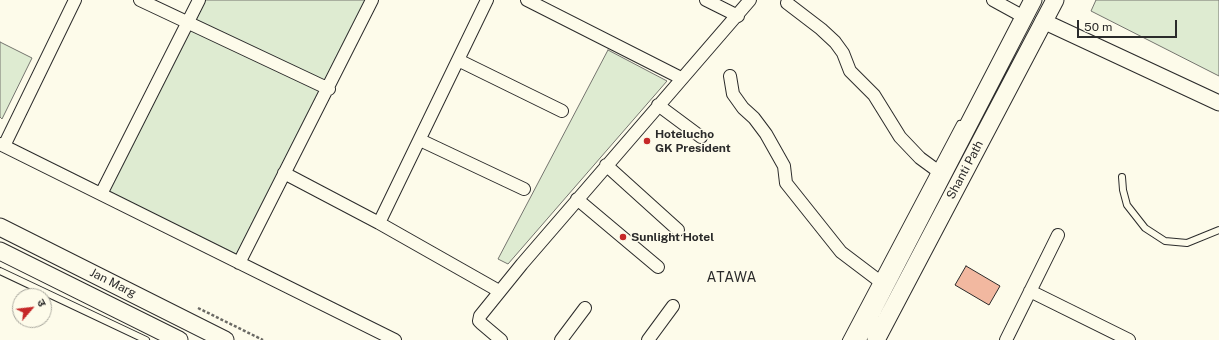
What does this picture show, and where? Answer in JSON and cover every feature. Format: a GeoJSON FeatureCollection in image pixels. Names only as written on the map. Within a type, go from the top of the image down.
{"type":"FeatureCollection","features":[{"type":"Feature","properties":{"kind":"main road","name":"Shanti Path"},"geometry":{"type":"LineString","coordinates":[[857,340],[1033,0]]}},
{"type":"Feature","properties":{"kind":"main road","name":"Shanti Path"},"geometry":{"type":"LineString","coordinates":[[876,340],[1055,0]]}},
{"type":"Feature","properties":{"kind":"main road","name":"Jan Marg"},"geometry":{"type":"LineString","coordinates":[[0,227],[225,340]]}},
{"type":"Feature","properties":{"kind":"main road","name":"Jan Marg"},"geometry":{"type":"LineString","coordinates":[[0,251],[179,340]]}},
{"type":"Feature","properties":{"kind":"street"},"geometry":{"type":"LineString","coordinates":[[75,0],[2,145],[395,340]]}},
{"type":"Feature","properties":{"kind":"street"},"geometry":{"type":"LineString","coordinates":[[140,0],[329,89]]}},
{"type":"Feature","properties":{"kind":"street"},"geometry":{"type":"LineString","coordinates":[[101,194],[189,23],[199,0]]}},
{"type":"Feature","properties":{"kind":"street"},"geometry":{"type":"LineString","coordinates":[[239,263],[284,173],[329,89],[372,0]]}},
{"type":"Feature","properties":{"kind":"street"},"geometry":{"type":"LineString","coordinates":[[379,223],[487,0]]}},
{"type":"Feature","properties":{"kind":"street"},"geometry":{"type":"LineString","coordinates":[[527,0],[681,78]]}},
{"type":"Feature","properties":{"kind":"street"},"geometry":{"type":"LineString","coordinates":[[706,0],[738,16]]}},
{"type":"Feature","properties":{"kind":"street"},"geometry":{"type":"LineString","coordinates":[[501,340],[479,321],[480,316],[498,291],[681,78],[738,16],[750,0]]}},
{"type":"Feature","properties":{"kind":"street"},"geometry":{"type":"LineString","coordinates":[[993,0],[1024,17]]}},
{"type":"Feature","properties":{"kind":"street"},"geometry":{"type":"LineString","coordinates":[[788,3],[835,42],[843,53],[850,71],[874,95],[900,137],[920,158],[935,169]]}},
{"type":"Feature","properties":{"kind":"street"},"geometry":{"type":"LineString","coordinates":[[1043,21],[1219,103]]}},
{"type":"Feature","properties":{"kind":"street"},"geometry":{"type":"LineString","coordinates":[[458,60],[562,111]]}},
{"type":"Feature","properties":{"kind":"street"},"geometry":{"type":"LineString","coordinates":[[730,76],[733,94],[766,134],[784,166],[786,183],[841,252],[878,280]]}},
{"type":"Feature","properties":{"kind":"street"},"geometry":{"type":"LineString","coordinates":[[658,105],[701,137]]}},
{"type":"Feature","properties":{"kind":"street"},"geometry":{"type":"LineString","coordinates":[[420,140],[524,189]]}},
{"type":"Feature","properties":{"kind":"street"},"geometry":{"type":"LineString","coordinates":[[606,165],[678,230]]}},
{"type":"Feature","properties":{"kind":"street"},"geometry":{"type":"LineString","coordinates":[[284,173],[379,223],[498,291]]}},
{"type":"Feature","properties":{"kind":"street"},"geometry":{"type":"LineString","coordinates":[[577,199],[658,267]]}},
{"type":"Feature","properties":{"kind":"street"},"geometry":{"type":"LineString","coordinates":[[1006,340],[1058,235]]}},
{"type":"Feature","properties":{"kind":"street"},"geometry":{"type":"LineString","coordinates":[[1030,291],[1129,340]]}},
{"type":"Feature","properties":{"kind":"street"},"geometry":{"type":"LineString","coordinates":[[648,340],[673,306]]}},
{"type":"Feature","properties":{"kind":"street"},"geometry":{"type":"LineString","coordinates":[[561,340],[585,308]]}},
{"type":"Feature","properties":{"kind":"lane"},"geometry":{"type":"LineString","coordinates":[[846,340],[935,169],[962,121],[977,108]]}},
{"type":"Feature","properties":{"kind":"lane"},"geometry":{"type":"LineString","coordinates":[[1122,177],[1123,190],[1127,205],[1145,228],[1165,241],[1187,242],[1219,230]]}},
{"type":"Feature","properties":{"kind":"lane"},"geometry":{"type":"LineString","coordinates":[[0,270],[146,340]]}},
{"type":"Feature","properties":{"kind":"green space"},"geometry":{"type":"Polygon","coordinates":[[[199,0],[372,0],[239,263],[101,194],[199,0]]]}},
{"type":"Feature","properties":{"kind":"green space"},"geometry":{"type":"Polygon","coordinates":[[[1096,0],[1219,0],[1219,76],[1091,11],[1096,0]]]}},
{"type":"Feature","properties":{"kind":"green space"},"geometry":{"type":"Polygon","coordinates":[[[0,42],[32,58],[2,119],[0,117],[0,42]]]}},
{"type":"Feature","properties":{"kind":"green space"},"geometry":{"type":"Polygon","coordinates":[[[608,50],[667,81],[508,264],[498,259],[608,50]]]}},
{"type":"Feature","properties":{"kind":"building"},"geometry":{"type":"Polygon","coordinates":[[[966,266],[1000,286],[989,305],[955,285],[966,266]]]}},
{"type":"Feature","properties":{"kind":"place","name":"Hotelucho GK President"},"geometry":{"type":"Point","coordinates":[647,141]}},
{"type":"Feature","properties":{"kind":"place","name":"Sunlight Hotel"},"geometry":{"type":"Point","coordinates":[623,237]}},
{"type":"Feature","properties":{"kind":"district","name":"ATAWA"},"geometry":{"type":"Point","coordinates":[732,278]}}]}
